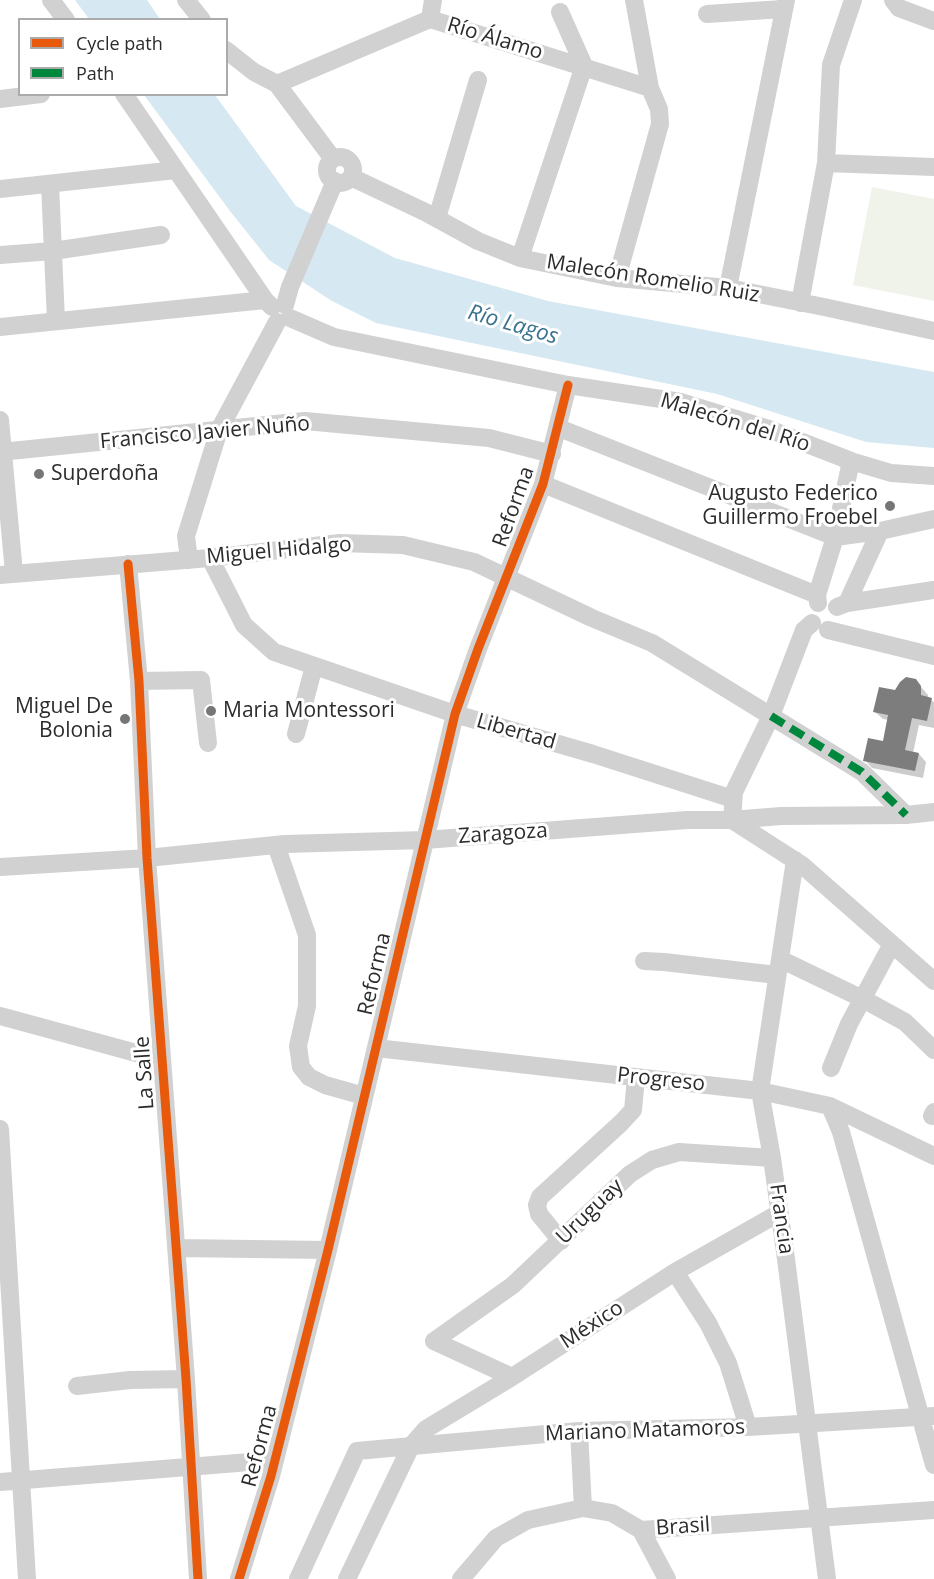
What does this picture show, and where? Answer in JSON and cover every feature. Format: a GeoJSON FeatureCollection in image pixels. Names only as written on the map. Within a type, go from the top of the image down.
{"type":"FeatureCollection","features":[{"type":"Feature","properties":{"kind":"street"},"geometry":{"type":"LineString","coordinates":[[51,0],[64,18]]}},
{"type":"Feature","properties":{"kind":"street"},"geometry":{"type":"LineString","coordinates":[[186,0],[200,18]]}},
{"type":"Feature","properties":{"kind":"street"},"geometry":{"type":"LineString","coordinates":[[430,19],[433,0]]}},
{"type":"Feature","properties":{"kind":"street"},"geometry":{"type":"LineString","coordinates":[[617,278],[660,124],[659,110],[650,88],[634,0]]}},
{"type":"Feature","properties":{"kind":"street"},"geometry":{"type":"LineString","coordinates":[[800,303],[826,163],[831,65],[853,0]]}},
{"type":"Feature","properties":{"kind":"street"},"geometry":{"type":"LineString","coordinates":[[893,0],[899,8],[934,21]]}},
{"type":"Feature","properties":{"kind":"street"},"geometry":{"type":"LineString","coordinates":[[707,14],[784,4],[728,288]]}},
{"type":"Feature","properties":{"kind":"street"},"geometry":{"type":"LineString","coordinates":[[520,258],[584,66],[560,12]]}},
{"type":"Feature","properties":{"kind":"street","name":"Río Álamo"},"geometry":{"type":"LineString","coordinates":[[277,84],[430,19],[650,88]]}},
{"type":"Feature","properties":{"kind":"street"},"geometry":{"type":"LineString","coordinates":[[228,52],[254,72],[277,84],[333,159],[328,166],[331,179],[343,179]]}},
{"type":"Feature","properties":{"kind":"street"},"geometry":{"type":"LineString","coordinates":[[437,218],[478,80]]}},
{"type":"Feature","properties":{"kind":"street"},"geometry":{"type":"LineString","coordinates":[[0,99],[25,96]]}},
{"type":"Feature","properties":{"kind":"street"},"geometry":{"type":"LineString","coordinates":[[125,96],[176,170],[280,307]]}},
{"type":"Feature","properties":{"kind":"street"},"geometry":{"type":"LineString","coordinates":[[826,163],[934,167]]}},
{"type":"Feature","properties":{"kind":"street"},"geometry":{"type":"LineString","coordinates":[[0,189],[176,170]]}},
{"type":"Feature","properties":{"kind":"street"},"geometry":{"type":"LineString","coordinates":[[189,560],[186,536],[219,430],[280,307],[326,201],[343,179]]}},
{"type":"Feature","properties":{"kind":"street","name":"Malecón Romelio Ruiz"},"geometry":{"type":"LineString","coordinates":[[343,179],[437,218],[478,241],[520,258],[617,278],[728,288],[934,331]]}},
{"type":"Feature","properties":{"kind":"street"},"geometry":{"type":"LineString","coordinates":[[50,184],[56,321]]}},
{"type":"Feature","properties":{"kind":"street"},"geometry":{"type":"LineString","coordinates":[[0,255],[161,235]]}},
{"type":"Feature","properties":{"kind":"street"},"geometry":{"type":"LineString","coordinates":[[0,327],[56,321],[280,307]]}},
{"type":"Feature","properties":{"kind":"street","name":"Malecón del Río"},"geometry":{"type":"LineString","coordinates":[[280,307],[334,337],[568,385],[681,402],[766,428],[851,461],[891,473],[934,476]]}},
{"type":"Feature","properties":{"kind":"street","name":"Reforma"},"geometry":{"type":"LineString","coordinates":[[239,1579],[275,1460],[328,1250],[455,714],[543,484],[559,428],[568,385]]}},
{"type":"Feature","properties":{"kind":"street"},"geometry":{"type":"LineString","coordinates":[[0,420],[7,574]]}},
{"type":"Feature","properties":{"kind":"street","name":"Francisco Javier Nuño"},"geometry":{"type":"LineString","coordinates":[[2,452],[305,421],[489,438],[552,454]]}},
{"type":"Feature","properties":{"kind":"street"},"geometry":{"type":"LineString","coordinates":[[559,428],[835,537],[880,531],[934,519]]}},
{"type":"Feature","properties":{"kind":"street"},"geometry":{"type":"LineString","coordinates":[[851,461],[835,537],[817,599],[810,614],[820,627],[934,656]]}},
{"type":"Feature","properties":{"kind":"street"},"geometry":{"type":"LineString","coordinates":[[543,484],[817,599],[842,605],[934,590]]}},
{"type":"Feature","properties":{"kind":"street"},"geometry":{"type":"LineString","coordinates":[[880,531],[842,605],[839,621],[833,628],[820,627],[804,630],[771,716],[734,792],[732,820],[795,860],[934,981]]}},
{"type":"Feature","properties":{"kind":"street","name":"Miguel Hidalgo"},"geometry":{"type":"LineString","coordinates":[[7,574],[189,560],[340,543],[403,545],[474,562],[592,618],[652,642],[862,772],[906,815]]}},
{"type":"Feature","properties":{"kind":"street","name":"Libertad"},"geometry":{"type":"LineString","coordinates":[[210,558],[244,625],[274,652],[455,714],[593,754],[733,800]]}},
{"type":"Feature","properties":{"kind":"street","name":"La Salle"},"geometry":{"type":"LineString","coordinates":[[128,564],[139,681],[147,858],[186,1379],[198,1579]]}},
{"type":"Feature","properties":{"kind":"street"},"geometry":{"type":"LineString","coordinates":[[296,734],[314,666]]}},
{"type":"Feature","properties":{"kind":"street"},"geometry":{"type":"LineString","coordinates":[[139,681],[201,680],[208,743]]}},
{"type":"Feature","properties":{"kind":"street","name":"Zaragoza"},"geometry":{"type":"LineString","coordinates":[[0,867],[147,858],[276,845],[425,840],[687,820],[732,820],[781,816],[906,815],[934,812]]}},
{"type":"Feature","properties":{"kind":"street"},"geometry":{"type":"LineString","coordinates":[[276,845],[307,935],[307,1006],[298,1046],[301,1067],[309,1077],[325,1085],[364,1096]]}},
{"type":"Feature","properties":{"kind":"street","name":"Francia"},"geometry":{"type":"LineString","coordinates":[[795,860],[760,1091],[772,1158],[827,1579]]}},
{"type":"Feature","properties":{"kind":"street"},"geometry":{"type":"LineString","coordinates":[[831,1068],[849,1024],[892,944]]}},
{"type":"Feature","properties":{"kind":"street"},"geometry":{"type":"LineString","coordinates":[[644,961],[778,967],[863,999],[905,1023],[934,1050]]}},
{"type":"Feature","properties":{"kind":"street"},"geometry":{"type":"LineString","coordinates":[[0,1016],[162,1060]]}},
{"type":"Feature","properties":{"kind":"street","name":"Progreso"},"geometry":{"type":"LineString","coordinates":[[376,1048],[760,1091],[830,1106],[934,1156]]}},
{"type":"Feature","properties":{"kind":"street"},"geometry":{"type":"LineString","coordinates":[[561,1241],[539,1214],[537,1205],[540,1197],[633,1110],[636,1078]]}},
{"type":"Feature","properties":{"kind":"street"},"geometry":{"type":"LineString","coordinates":[[830,1106],[841,1132],[928,1416],[934,1465]]}},
{"type":"Feature","properties":{"kind":"street"},"geometry":{"type":"LineString","coordinates":[[0,1129],[27,1579]]}},
{"type":"Feature","properties":{"kind":"street","name":"Uruguay"},"geometry":{"type":"LineString","coordinates":[[512,1377],[434,1341],[513,1285],[630,1174],[651,1160],[679,1152],[772,1158]]}},
{"type":"Feature","properties":{"kind":"street","name":"México"},"geometry":{"type":"LineString","coordinates":[[347,1579],[411,1446],[426,1429],[512,1377],[675,1272],[779,1213]]}},
{"type":"Feature","properties":{"kind":"street"},"geometry":{"type":"LineString","coordinates":[[176,1248],[328,1250]]}},
{"type":"Feature","properties":{"kind":"street"},"geometry":{"type":"LineString","coordinates":[[675,1272],[708,1323],[728,1363],[748,1427]]}},
{"type":"Feature","properties":{"kind":"street"},"geometry":{"type":"LineString","coordinates":[[77,1386],[130,1380],[186,1379]]}},
{"type":"Feature","properties":{"kind":"street","name":"Mariano Matamoros"},"geometry":{"type":"LineString","coordinates":[[298,1579],[357,1451],[579,1431],[748,1427],[928,1416]]}},
{"type":"Feature","properties":{"kind":"street"},"geometry":{"type":"LineString","coordinates":[[579,1431],[583,1508]]}},
{"type":"Feature","properties":{"kind":"street"},"geometry":{"type":"LineString","coordinates":[[0,1482],[275,1460]]}},
{"type":"Feature","properties":{"kind":"street","name":"Brasil"},"geometry":{"type":"LineString","coordinates":[[461,1579],[496,1538],[528,1520],[583,1508],[612,1513],[641,1530],[934,1510]]}},
{"type":"Feature","properties":{"kind":"street"},"geometry":{"type":"LineString","coordinates":[[641,1530],[667,1579]]}},
{"type":"Feature","properties":{"kind":"shaded area"},"geometry":{"type":"Polygon","coordinates":[[[872,187],[934,199],[934,301],[853,285],[872,187]]]}},
{"type":"Feature","properties":{"kind":"water"},"geometry":{"type":"Polygon","coordinates":[[[75,0],[147,0],[159,18],[88,18],[75,0]]]}},
{"type":"Feature","properties":{"kind":"water","name":"Río Lagos"},"geometry":{"type":"Polygon","coordinates":[[[145,96],[216,96],[296,206],[395,258],[548,301],[934,372],[934,448],[866,442],[717,394],[376,323],[332,301],[269,260],[145,96]]]}},
{"type":"Feature","properties":{"kind":"building"},"geometry":{"type":"Polygon","coordinates":[[[906,677],[916,679],[921,686],[921,695],[932,698],[927,721],[912,718],[905,750],[919,753],[915,771],[863,761],[868,738],[883,741],[888,715],[873,712],[879,687],[895,690],[906,677]]]}},
{"type":"Feature","properties":{"kind":"marked path"},"geometry":{"type":"LineString","coordinates":[[771,716],[862,772],[906,815]]}},
{"type":"Feature","properties":{"kind":"cycle path"},"geometry":{"type":"LineString","coordinates":[[239,1579],[271,1476],[328,1250],[455,714],[543,484],[568,385]]}},
{"type":"Feature","properties":{"kind":"cycle path"},"geometry":{"type":"LineString","coordinates":[[128,564],[139,681],[147,858],[186,1379],[198,1579]]}},
{"type":"Feature","properties":{"kind":"place","name":"Superdoña"},"geometry":{"type":"Point","coordinates":[39,474]}},
{"type":"Feature","properties":{"kind":"place","name":"Augusto Federico Guillermo Froebel"},"geometry":{"type":"Point","coordinates":[890,506]}},
{"type":"Feature","properties":{"kind":"place","name":"Maria Montessori"},"geometry":{"type":"Point","coordinates":[211,711]}},
{"type":"Feature","properties":{"kind":"place","name":"Miguel De Bolonia"},"geometry":{"type":"Point","coordinates":[125,719]}}]}
